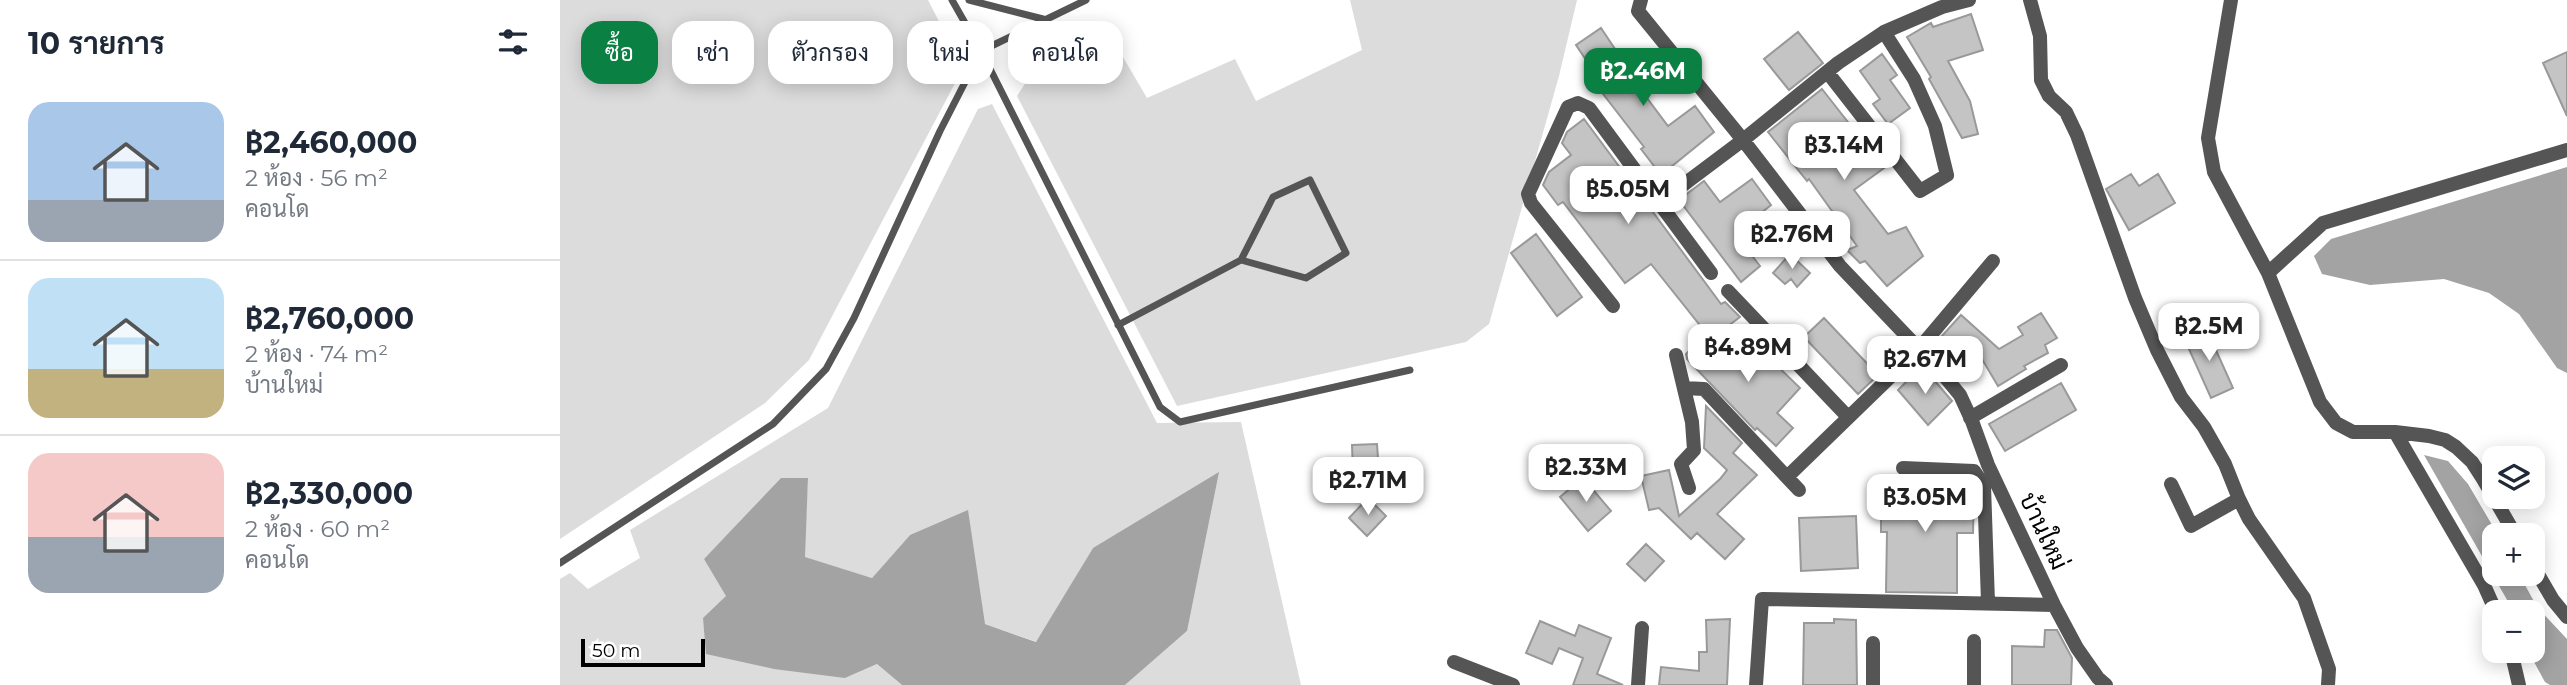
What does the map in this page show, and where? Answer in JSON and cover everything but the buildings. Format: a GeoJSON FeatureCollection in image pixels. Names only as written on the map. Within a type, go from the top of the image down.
{"type":"FeatureCollection","features":[{"type":"Feature","properties":{"kind":"street","name":"บ้านใหม่"},"geometry":{"type":"LineString","coordinates":[[1641,0],[1638,11],[1743,140],[1840,266],[1941,372],[1959,395],[1987,465],[2054,605],[2077,648],[2106,685]]}},
{"type":"Feature","properties":{"kind":"street"},"geometry":{"type":"LineString","coordinates":[[1659,203],[1884,32],[1941,7],[1969,0]]}},
{"type":"Feature","properties":{"kind":"street"},"geometry":{"type":"LineString","coordinates":[[2030,0],[2040,36],[2041,80],[2049,96],[2066,112],[2077,135],[2135,298],[2157,351],[2181,397],[2204,427],[2220,455],[2239,499],[2304,598],[2329,669],[2328,685]]}},
{"type":"Feature","properties":{"kind":"street"},"geometry":{"type":"LineString","coordinates":[[2231,0],[2208,138],[2214,172],[2268,273],[2326,413],[2336,423],[2353,432],[2395,432],[2445,440],[2472,462],[2508,523]]}},
{"type":"Feature","properties":{"kind":"street"},"geometry":{"type":"LineString","coordinates":[[1828,73],[1920,191],[1947,175],[1935,126],[1914,79],[1884,32]]}},
{"type":"Feature","properties":{"kind":"street"},"geometry":{"type":"LineString","coordinates":[[1613,306],[1531,203],[1528,194],[1568,107],[1578,103],[1589,108],[1711,273]]}},
{"type":"Feature","properties":{"kind":"street"},"geometry":{"type":"LineString","coordinates":[[2268,273],[2323,223],[2567,150]]}},
{"type":"Feature","properties":{"kind":"street"},"geometry":{"type":"LineString","coordinates":[[1787,477],[1918,350],[1993,261]]}},
{"type":"Feature","properties":{"kind":"street"},"geometry":{"type":"LineString","coordinates":[[1728,291],[1847,416]]}},
{"type":"Feature","properties":{"kind":"street"},"geometry":{"type":"LineString","coordinates":[[1676,355],[1692,422],[1694,450],[1681,464],[1689,488]]}},
{"type":"Feature","properties":{"kind":"street"},"geometry":{"type":"LineString","coordinates":[[1970,418],[2061,365]]}},
{"type":"Feature","properties":{"kind":"street"},"geometry":{"type":"LineString","coordinates":[[1684,388],[1704,389],[1800,490]]}},
{"type":"Feature","properties":{"kind":"street"},"geometry":{"type":"LineString","coordinates":[[2395,432],[2491,600]]}},
{"type":"Feature","properties":{"kind":"street"},"geometry":{"type":"LineString","coordinates":[[1903,468],[1974,471],[1984,486],[1988,602]]}},
{"type":"Feature","properties":{"kind":"street"},"geometry":{"type":"LineString","coordinates":[[2171,484],[2191,526],[2239,499]]}},
{"type":"Feature","properties":{"kind":"street"},"geometry":{"type":"LineString","coordinates":[[2545,586],[2567,617]]}},
{"type":"Feature","properties":{"kind":"street"},"geometry":{"type":"LineString","coordinates":[[1756,685],[1762,599],[2054,605]]}},
{"type":"Feature","properties":{"kind":"street"},"geometry":{"type":"LineString","coordinates":[[1638,685],[1642,628]]}},
{"type":"Feature","properties":{"kind":"street"},"geometry":{"type":"LineString","coordinates":[[1974,641],[1974,685]]}},
{"type":"Feature","properties":{"kind":"street"},"geometry":{"type":"LineString","coordinates":[[1873,643],[1873,685]]}},
{"type":"Feature","properties":{"kind":"street"},"geometry":{"type":"LineString","coordinates":[[1454,662],[1513,685]]}},
{"type":"Feature","properties":{"kind":"street"},"geometry":{"type":"LineString","coordinates":[[2514,663],[2519,685]]}},
{"type":"Feature","properties":{"kind":"lane"},"geometry":{"type":"LineString","coordinates":[[952,0],[964,21]]}},
{"type":"Feature","properties":{"kind":"lane"},"geometry":{"type":"LineString","coordinates":[[969,0],[1044,19]]}},
{"type":"Feature","properties":{"kind":"lane"},"geometry":{"type":"LineString","coordinates":[[994,44],[1086,0]]}},
{"type":"Feature","properties":{"kind":"lane"},"geometry":{"type":"LineString","coordinates":[[994,77],[1160,407],[1180,422],[1410,370]]}},
{"type":"Feature","properties":{"kind":"lane"},"geometry":{"type":"LineString","coordinates":[[560,563],[773,424],[826,369],[854,318],[964,84]]}},
{"type":"Feature","properties":{"kind":"lane"},"geometry":{"type":"LineString","coordinates":[[1118,325],[1241,260],[1273,197],[1310,180],[1346,253],[1306,278],[1241,260]]}},
{"type":"Feature","properties":{"kind":"shaded area"},"geometry":{"type":"Polygon","coordinates":[[[560,0],[928,0],[939,21],[907,21],[907,84],[955,84],[809,360],[765,403],[560,539],[560,0]]]}},
{"type":"Feature","properties":{"kind":"shaded area"},"geometry":{"type":"Polygon","coordinates":[[[1350,0],[1577,0],[1559,76],[1489,324],[1466,342],[1177,406],[1017,96],[1025,84],[1123,84],[1123,57],[1147,98],[1235,59],[1256,101],[1362,50],[1350,0]]]}},
{"type":"Feature","properties":{"kind":"shaded area"},"geometry":{"type":"Polygon","coordinates":[[[992,104],[1157,423],[1241,422],[1301,685],[1125,685],[1187,631],[1093,548],[1037,642],[985,624],[910,535],[872,578],[804,557],[808,478],[732,531],[704,559],[845,678],[877,664],[902,685],[560,685],[560,579],[570,573],[588,589],[640,558],[630,530],[828,408],[978,109],[992,104]]]}},
{"type":"Feature","properties":{"kind":"shaded area"},"geometry":{"type":"Polygon","coordinates":[[[2567,167],[2567,373],[2557,368],[2519,314],[2489,293],[2444,279],[2370,285],[2322,274],[2314,256],[2331,239],[2567,167]]]}},
{"type":"Feature","properties":{"kind":"shaded area"},"geometry":{"type":"Polygon","coordinates":[[[2424,455],[2448,461],[2468,484],[2491,523],[2482,523],[2482,556],[2424,455]]]}},
{"type":"Feature","properties":{"kind":"shaded area"},"geometry":{"type":"Polygon","coordinates":[[[1219,472],[1187,631],[1125,685],[902,685],[877,664],[845,678],[774,669],[706,654],[703,618],[726,596],[704,559],[781,478],[808,478],[805,557],[872,578],[910,535],[968,510],[985,624],[1036,642],[1093,548],[1219,472]]]}},
{"type":"Feature","properties":{"kind":"shaded area"},"geometry":{"type":"Polygon","coordinates":[[[2499,586],[2526,586],[2533,600],[2507,600],[2499,586]]]}},
{"type":"Feature","properties":{"kind":"shaded area"},"geometry":{"type":"Polygon","coordinates":[[[2545,616],[2567,639],[2567,685],[2550,685],[2545,682],[2535,663],[2545,663],[2545,616]]]}}]}
